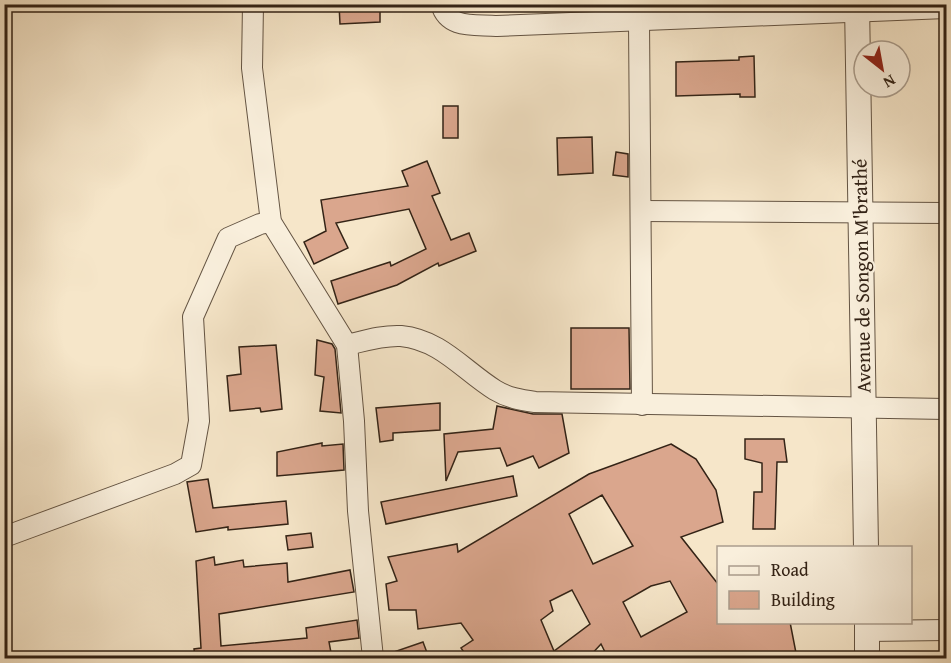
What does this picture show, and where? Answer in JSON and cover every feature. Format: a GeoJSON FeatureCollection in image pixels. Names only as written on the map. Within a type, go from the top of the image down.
{"type":"FeatureCollection","features":[{"type":"Feature","properties":{"kind":"street"},"geometry":{"type":"LineString","coordinates":[[253,4],[252,68],[271,222],[346,345],[354,421],[358,511],[373,658]]}},
{"type":"Feature","properties":{"kind":"street"},"geometry":{"type":"LineString","coordinates":[[441,4],[445,16],[455,23],[497,26],[639,22],[857,8],[946,8]]}},
{"type":"Feature","properties":{"kind":"street","name":"Avenue de Songon M'brathé"},"geometry":{"type":"LineString","coordinates":[[857,8],[866,546]]}},
{"type":"Feature","properties":{"kind":"street"},"geometry":{"type":"LineString","coordinates":[[639,22],[642,405]]}},
{"type":"Feature","properties":{"kind":"street"},"geometry":{"type":"LineString","coordinates":[[642,212],[946,213]]}},
{"type":"Feature","properties":{"kind":"street"},"geometry":{"type":"LineString","coordinates":[[4,537],[175,474],[191,465],[199,421],[193,317],[228,238],[260,224],[271,222]]}},
{"type":"Feature","properties":{"kind":"street"},"geometry":{"type":"LineString","coordinates":[[346,345],[398,336],[422,340],[447,352],[496,390],[513,399],[642,405],[946,410]]}},
{"type":"Feature","properties":{"kind":"street"},"geometry":{"type":"LineString","coordinates":[[867,658],[867,627],[946,630]]}},
{"type":"Feature","properties":{"kind":"building"},"geometry":{"type":"Polygon","coordinates":[[[339,4],[380,4],[380,22],[340,24],[339,4]]]}},
{"type":"Feature","properties":{"kind":"building"},"geometry":{"type":"Polygon","coordinates":[[[754,56],[755,97],[740,97],[740,94],[676,96],[676,62],[739,60],[739,57],[754,56]]]}},
{"type":"Feature","properties":{"kind":"building"},"geometry":{"type":"Polygon","coordinates":[[[443,106],[458,106],[458,138],[443,138],[443,106]]]}},
{"type":"Feature","properties":{"kind":"building"},"geometry":{"type":"Polygon","coordinates":[[[592,137],[593,173],[558,175],[557,138],[592,137]]]}},
{"type":"Feature","properties":{"kind":"building"},"geometry":{"type":"Polygon","coordinates":[[[616,152],[628,154],[628,177],[613,175],[616,152]]]}},
{"type":"Feature","properties":{"kind":"building"},"geometry":{"type":"Polygon","coordinates":[[[427,161],[440,193],[432,196],[451,240],[469,233],[476,251],[439,266],[438,263],[397,285],[338,304],[331,281],[390,262],[391,266],[426,249],[409,209],[336,223],[348,248],[314,264],[304,242],[326,231],[321,200],[408,186],[402,171],[427,161]]]}},
{"type":"Feature","properties":{"kind":"building"},"geometry":{"type":"Polygon","coordinates":[[[571,328],[629,328],[630,389],[571,389],[571,328]]]}},
{"type":"Feature","properties":{"kind":"building"},"geometry":{"type":"Polygon","coordinates":[[[317,340],[332,344],[335,349],[341,413],[320,411],[324,377],[315,375],[317,340]]]}},
{"type":"Feature","properties":{"kind":"building"},"geometry":{"type":"Polygon","coordinates":[[[276,345],[282,409],[261,412],[260,408],[230,411],[227,376],[241,374],[239,347],[276,345]]]}},
{"type":"Feature","properties":{"kind":"building"},"geometry":{"type":"Polygon","coordinates":[[[440,403],[440,430],[393,433],[393,440],[380,442],[376,408],[440,403]]]}},
{"type":"Feature","properties":{"kind":"building"},"geometry":{"type":"Polygon","coordinates":[[[497,406],[533,414],[562,414],[569,453],[539,468],[533,456],[507,466],[500,448],[458,452],[446,481],[444,434],[493,429],[497,406]]]}},
{"type":"Feature","properties":{"kind":"building"},"geometry":{"type":"Polygon","coordinates":[[[745,439],[784,439],[787,462],[777,462],[775,529],[753,529],[754,492],[762,492],[762,463],[745,459],[745,439]]]}},
{"type":"Feature","properties":{"kind":"building"},"geometry":{"type":"Polygon","coordinates":[[[322,443],[322,446],[343,444],[344,470],[277,476],[277,452],[322,443]]]}},
{"type":"Feature","properties":{"kind":"building"},"geometry":{"type":"Polygon","coordinates":[[[671,444],[696,459],[716,490],[723,522],[681,537],[717,583],[717,624],[790,624],[797,658],[608,658],[601,644],[588,658],[468,658],[461,648],[473,640],[461,623],[418,629],[416,610],[389,610],[386,584],[397,581],[388,557],[457,544],[458,552],[589,474],[671,444]],[[602,495],[569,514],[593,564],[633,546],[602,495]],[[670,581],[651,586],[623,602],[641,637],[687,612],[670,581]],[[572,590],[550,601],[553,611],[541,620],[554,651],[590,624],[572,590]]]}},
{"type":"Feature","properties":{"kind":"building"},"geometry":{"type":"Polygon","coordinates":[[[513,476],[517,496],[386,524],[381,502],[513,476]]]}},
{"type":"Feature","properties":{"kind":"building"},"geometry":{"type":"Polygon","coordinates":[[[208,479],[213,508],[286,501],[288,524],[228,530],[228,527],[196,532],[187,482],[208,479]]]}},
{"type":"Feature","properties":{"kind":"building"},"geometry":{"type":"Polygon","coordinates":[[[311,533],[313,547],[288,550],[286,536],[311,533]]]}},
{"type":"Feature","properties":{"kind":"building"},"geometry":{"type":"Polygon","coordinates":[[[214,557],[215,565],[243,560],[244,567],[287,563],[288,582],[350,570],[354,592],[219,614],[221,646],[307,638],[306,628],[357,620],[359,638],[329,642],[332,658],[195,658],[194,649],[201,648],[196,561],[214,557]]]}},
{"type":"Feature","properties":{"kind":"building"},"geometry":{"type":"Polygon","coordinates":[[[423,642],[429,658],[385,658],[385,655],[423,642]]]}}]}
